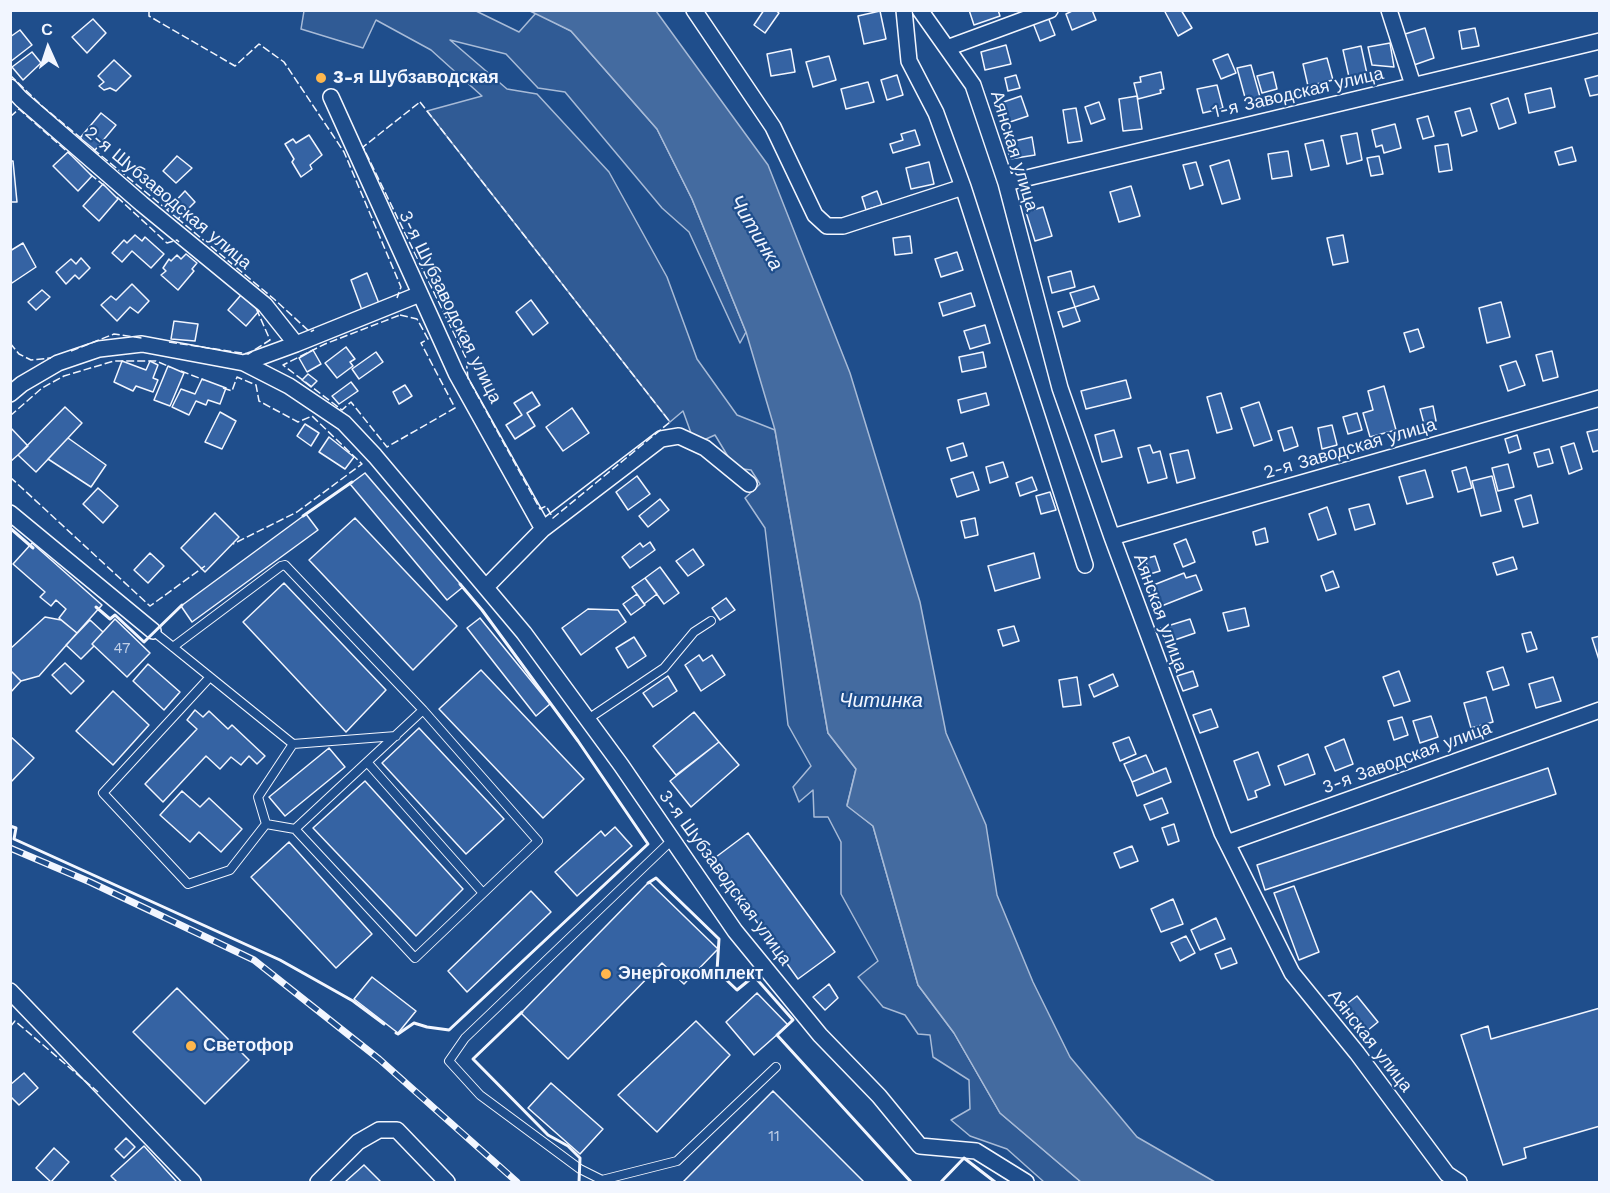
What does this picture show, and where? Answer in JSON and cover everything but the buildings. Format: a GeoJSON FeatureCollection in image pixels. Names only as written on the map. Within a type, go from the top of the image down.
{"type":"FeatureCollection","features":[{"type":"Feature","properties":{"kind":"street"},"geometry":{"type":"LineString","coordinates":[[694,10],[774,127],[814,215],[827,226],[843,226],[963,187]]}},
{"type":"Feature","properties":{"kind":"street"},"geometry":{"type":"LineString","coordinates":[[904,10],[909,61],[936,113],[963,187],[1084,565]]}},
{"type":"Feature","properties":{"kind":"street","name":"Аянская улица"},"geometry":{"type":"LineString","coordinates":[[920,10],[973,85],[1006,183],[1060,388],[1112,537],[1227,843],[1292,973],[1357,1053],[1447,1174],[1459,1182]]}},
{"type":"Feature","properties":{"kind":"street"},"geometry":{"type":"LineString","coordinates":[[947,48],[1050,10]]}},
{"type":"Feature","properties":{"kind":"street"},"geometry":{"type":"LineString","coordinates":[[1389,10],[1413,85]]}},
{"type":"Feature","properties":{"kind":"street","name":"1-я Заводская улица"},"geometry":{"type":"LineString","coordinates":[[1006,183],[1599,40]]}},
{"type":"Feature","properties":{"kind":"street","name":"2-я Шубзаводская улица"},"geometry":{"type":"LineString","coordinates":[[10,87],[142,204],[265,304],[296,344]]}},
{"type":"Feature","properties":{"kind":"street","name":"3-я Шубзаводская улица"},"geometry":{"type":"LineString","coordinates":[[331,97],[456,373],[543,529]]}},
{"type":"Feature","properties":{"kind":"street"},"geometry":{"type":"LineString","coordinates":[[10,394],[22,384],[58,363],[99,349],[142,345],[243,363],[420,294]]}},
{"type":"Feature","properties":{"kind":"street","name":"3-я Шубзаводская улица"},"geometry":{"type":"LineString","coordinates":[[243,363],[289,386],[344,423],[375,456],[524,633],[588,719],[735,931],[820,1035],[879,1096],[920,1146],[976,1151],[1026,1182]]}},
{"type":"Feature","properties":{"kind":"street","name":"2-я Заводская улица"},"geometry":{"type":"LineString","coordinates":[[1112,537],[1599,398]]}},
{"type":"Feature","properties":{"kind":"street"},"geometry":{"type":"LineString","coordinates":[[486,587],[543,529],[661,439],[679,436],[705,448],[749,484]]}},
{"type":"Feature","properties":{"kind":"street"},"geometry":{"type":"LineString","coordinates":[[10,513],[153,632]]}},
{"type":"Feature","properties":{"kind":"street","name":"3-я Заводская улица"},"geometry":{"type":"LineString","coordinates":[[1227,843],[1599,710]]}},
{"type":"Feature","properties":{"kind":"street"},"geometry":{"type":"LineString","coordinates":[[10,991],[193,1182]]}},
{"type":"Feature","properties":{"kind":"street"},"geometry":{"type":"LineString","coordinates":[[318,1182],[358,1142],[380,1130],[397,1130],[447,1182]]}},
{"type":"Feature","properties":{"kind":"lane"},"geometry":{"type":"LineString","coordinates":[[173,647],[285,565],[423,710],[538,841],[415,958],[295,829],[266,824]]}},
{"type":"Feature","properties":{"kind":"lane"},"geometry":{"type":"LineString","coordinates":[[588,719],[664,668],[694,632],[711,621]]}},
{"type":"Feature","properties":{"kind":"lane"},"geometry":{"type":"LineString","coordinates":[[153,632],[293,744],[396,735]]}},
{"type":"Feature","properties":{"kind":"lane"},"geometry":{"type":"LineString","coordinates":[[210,677],[103,793],[188,884],[230,870],[266,824]]}},
{"type":"Feature","properties":{"kind":"lane"},"geometry":{"type":"LineString","coordinates":[[295,829],[423,710]]}},
{"type":"Feature","properties":{"kind":"lane"},"geometry":{"type":"LineString","coordinates":[[266,824],[258,797],[293,744]]}},
{"type":"Feature","properties":{"kind":"lane"},"geometry":{"type":"LineString","coordinates":[[367,762],[483,893]]}},
{"type":"Feature","properties":{"kind":"lane"},"geometry":{"type":"LineString","coordinates":[[672,840],[465,1038],[449,1061],[480,1095],[580,1169],[602,1180],[677,1161],[776,1067]]}},
{"type":"Feature","properties":{"kind":"shaded area"},"geometry":{"type":"Polygon","coordinates":[[[474,10],[519,32],[536,13],[571,31],[657,129],[692,199],[746,332],[740,343],[689,232],[662,208],[565,92],[538,88],[506,54],[450,40],[507,89],[537,94],[609,172],[667,277],[697,359],[737,415],[775,430],[828,733],[856,769],[847,805],[873,826],[918,985],[954,1033],[1000,1113],[1081,1182],[1044,1182],[1007,1149],[970,1136],[951,1120],[970,1109],[969,1080],[933,1057],[930,1035],[918,1034],[905,1015],[883,1007],[858,977],[878,961],[841,894],[841,842],[828,817],[814,817],[813,790],[799,802],[793,787],[811,766],[788,725],[765,528],[745,498],[760,484],[751,470],[735,468],[715,435],[695,444],[683,411],[670,422],[427,111],[482,96],[431,50],[376,20],[363,48],[301,29],[304,11],[474,10]]]}},
{"type":"Feature","properties":{"kind":"water","name":"Читинка"},"geometry":{"type":"Polygon","coordinates":[[[530,11],[656,11],[768,165],[850,373],[920,602],[946,733],[986,825],[997,895],[1033,982],[1070,1057],[1137,1137],[1215,1182],[1081,1182],[1000,1113],[954,1033],[918,985],[873,826],[847,806],[856,769],[828,733],[775,430],[746,332],[692,199],[657,129],[571,31],[530,11]]]}},
{"type":"Feature","properties":{"kind":"railway"},"geometry":{"type":"LineString","coordinates":[[10,848],[90,882],[254,960],[379,1059],[517,1182]]}},
{"type":"Feature","properties":{"kind":"fence"},"geometry":{"type":"LineString","coordinates":[[149,10],[149,16],[235,66],[259,44],[284,62],[344,152],[401,287],[397,298]]}},
{"type":"Feature","properties":{"kind":"fence"},"geometry":{"type":"LineString","coordinates":[[10,75],[42,106],[82,139]]}},
{"type":"Feature","properties":{"kind":"fence"},"geometry":{"type":"LineString","coordinates":[[420,102],[670,422],[553,518],[546,506],[540,509],[468,378],[466,358],[363,147],[420,102]]}},
{"type":"Feature","properties":{"kind":"fence"},"geometry":{"type":"LineString","coordinates":[[10,117],[19,109],[71,155]]}},
{"type":"Feature","properties":{"kind":"fence"},"geometry":{"type":"LineString","coordinates":[[93,149],[170,212]]}},
{"type":"Feature","properties":{"kind":"fence"},"geometry":{"type":"LineString","coordinates":[[90,174],[106,187]]}},
{"type":"Feature","properties":{"kind":"fence"},"geometry":{"type":"LineString","coordinates":[[117,197],[167,243],[177,240],[179,242]]}},
{"type":"Feature","properties":{"kind":"fence"},"geometry":{"type":"LineString","coordinates":[[177,218],[310,332],[314,330]]}},
{"type":"Feature","properties":{"kind":"fence"},"geometry":{"type":"LineString","coordinates":[[169,342],[248,354],[270,340],[256,308]]}},
{"type":"Feature","properties":{"kind":"fence"},"geometry":{"type":"LineString","coordinates":[[400,315],[417,319],[428,339],[421,343],[455,408],[387,447],[351,402],[342,410],[283,365],[325,344],[400,315]]}},
{"type":"Feature","properties":{"kind":"fence"},"geometry":{"type":"LineString","coordinates":[[71,351],[114,334],[142,338]]}},
{"type":"Feature","properties":{"kind":"fence"},"geometry":{"type":"LineString","coordinates":[[10,343],[19,354],[31,360],[51,358]]}},
{"type":"Feature","properties":{"kind":"fence"},"geometry":{"type":"LineString","coordinates":[[10,416],[42,388],[64,376],[114,361],[156,361],[170,367]]}},
{"type":"Feature","properties":{"kind":"fence"},"geometry":{"type":"LineString","coordinates":[[181,371],[204,380]]}},
{"type":"Feature","properties":{"kind":"fence"},"geometry":{"type":"LineString","coordinates":[[223,388],[232,391],[237,377],[256,385],[259,401],[298,422],[312,416],[362,464],[297,512],[233,544]]}},
{"type":"Feature","properties":{"kind":"fence"},"geometry":{"type":"LineString","coordinates":[[10,477],[150,606],[205,566]]}},
{"type":"Feature","properties":{"kind":"fence"},"geometry":{"type":"LineString","coordinates":[[10,1027],[15,1021],[98,1092]]}},
{"type":"Feature","properties":{"kind":"wall"},"geometry":{"type":"LineString","coordinates":[[303,516],[352,482]]}},
{"type":"Feature","properties":{"kind":"wall"},"geometry":{"type":"LineString","coordinates":[[10,528],[33,548]]}},
{"type":"Feature","properties":{"kind":"wall"},"geometry":{"type":"LineString","coordinates":[[396,1033],[398,1034],[414,1023],[449,1030],[648,844],[578,741],[482,610],[460,584]]}},
{"type":"Feature","properties":{"kind":"wall"},"geometry":{"type":"LineString","coordinates":[[96,607],[110,619],[115,615],[144,642],[182,605]]}},
{"type":"Feature","properties":{"kind":"wall"},"geometry":{"type":"LineString","coordinates":[[10,826],[16,828],[14,839],[280,960],[353,1001],[384,1024]]}},
{"type":"Feature","properties":{"kind":"wall"},"geometry":{"type":"LineString","coordinates":[[648,883],[656,878],[719,939],[717,971],[737,990],[754,976],[793,1020],[777,1035],[911,1182]]}},
{"type":"Feature","properties":{"kind":"wall"},"geometry":{"type":"LineString","coordinates":[[522,1012],[473,1059],[548,1135],[568,1146],[580,1158],[579,1182]]}},
{"type":"Feature","properties":{"kind":"wall"},"geometry":{"type":"LineString","coordinates":[[941,1182],[964,1158],[995,1182]]}},
{"type":"Feature","properties":{"kind":"place","name":"3-я Шубзаводская"},"geometry":{"type":"Point","coordinates":[321,78]}},
{"type":"Feature","properties":{"kind":"place","name":"Энергокомплект"},"geometry":{"type":"Point","coordinates":[606,974]}},
{"type":"Feature","properties":{"kind":"place","name":"Светофор"},"geometry":{"type":"Point","coordinates":[191,1046]}}]}
